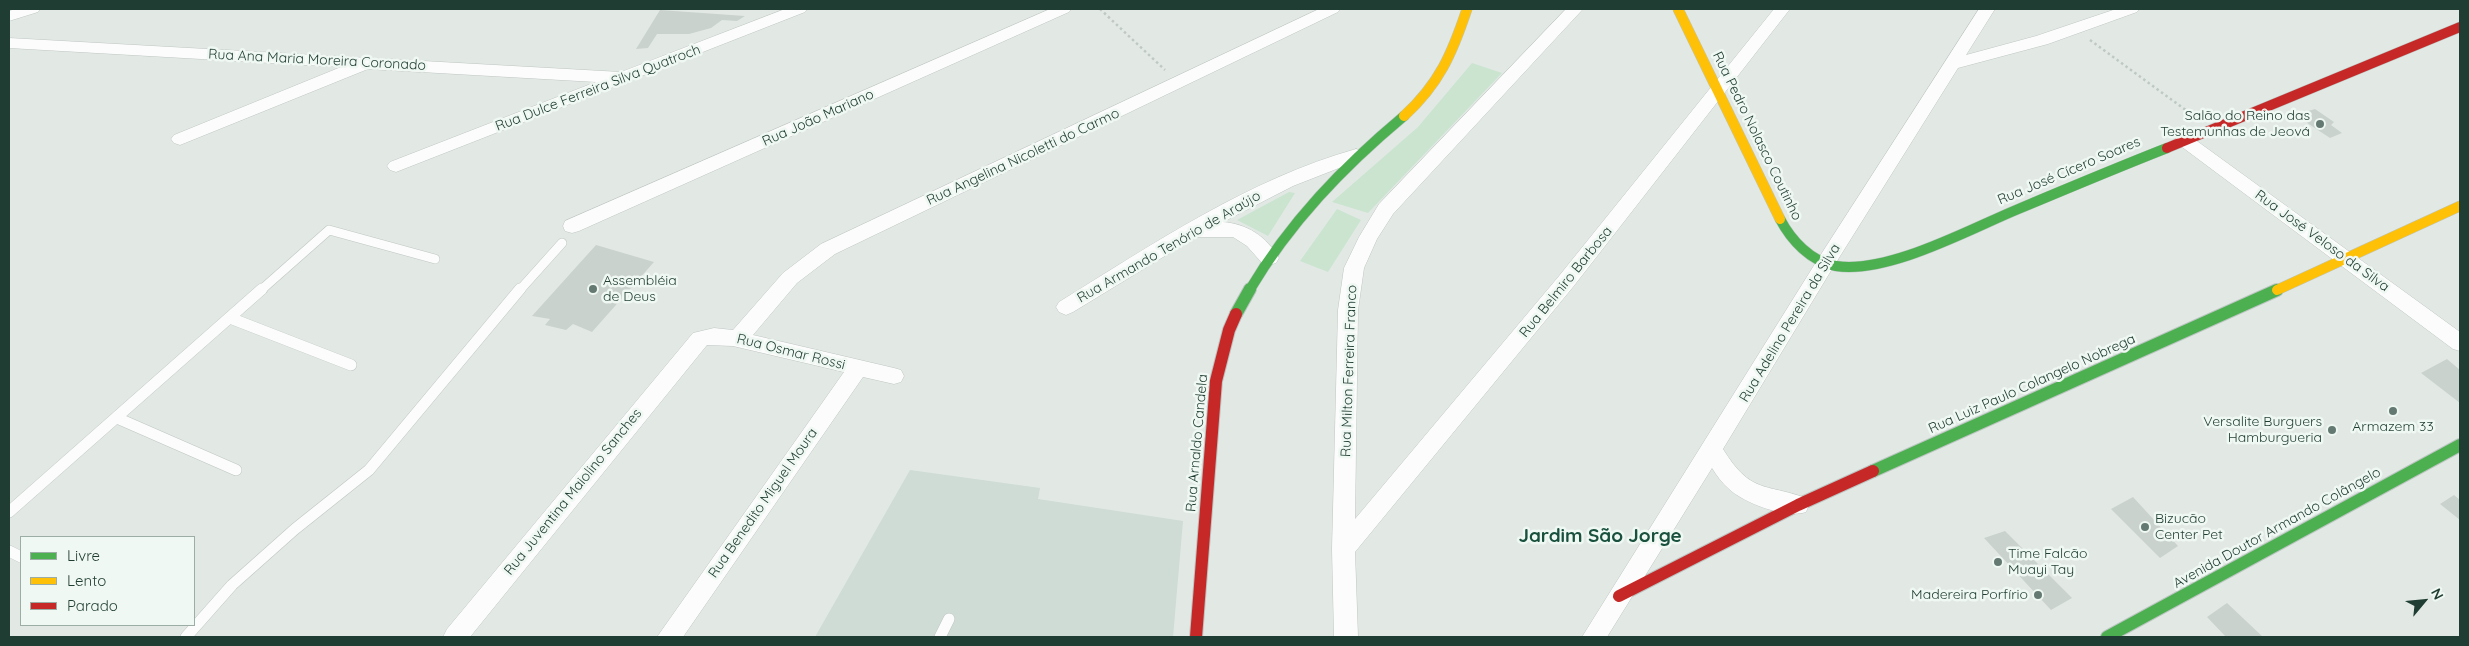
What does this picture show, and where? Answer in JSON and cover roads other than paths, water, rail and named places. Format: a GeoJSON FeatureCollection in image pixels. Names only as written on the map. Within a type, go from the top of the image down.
{"type":"FeatureCollection","features":[{"type":"Feature","properties":{"kind":"street"},"geometry":{"type":"LineString","coordinates":[[9,16],[32,9]]}},
{"type":"Feature","properties":{"kind":"street","name":"Rua Dulce Ferreira Silva Quatroch"},"geometry":{"type":"LineString","coordinates":[[396,166],[799,9]]}},
{"type":"Feature","properties":{"kind":"street","name":"Rua João Mariano"},"geometry":{"type":"LineString","coordinates":[[572,226],[1063,9]]}},
{"type":"Feature","properties":{"kind":"street","name":"Rua Angelina Nicoletti do Carmo"},"geometry":{"type":"LineString","coordinates":[[738,338],[794,272],[828,249],[1332,9]]}},
{"type":"Feature","properties":{"kind":"street","name":"Rua Arnaldo Candela"},"geometry":{"type":"LineString","coordinates":[[1196,637],[1216,381],[1229,330],[1238,309],[1269,258],[1308,205],[1356,155],[1414,108],[1432,88],[1448,64],[1467,9]]}},
{"type":"Feature","properties":{"kind":"street","name":"Rua Milton Ferreira Franco"},"geometry":{"type":"LineString","coordinates":[[1346,637],[1343,549],[1348,310],[1354,268],[1368,237],[1386,209],[1575,9]]}},
{"type":"Feature","properties":{"kind":"street","name":"Rua Pedro Nolasco Coutinho"},"geometry":{"type":"LineString","coordinates":[[1678,9],[1717,93],[1786,230],[1795,243],[1825,264]]}},
{"type":"Feature","properties":{"kind":"street","name":"Rua Belmiro Barbosa"},"geometry":{"type":"LineString","coordinates":[[1343,549],[1533,323],[1782,9]]}},
{"type":"Feature","properties":{"kind":"street","name":"Rua Adelino Pereira da Silva"},"geometry":{"type":"LineString","coordinates":[[1594,637],[1712,450],[1825,264],[1987,9]]}},
{"type":"Feature","properties":{"kind":"street"},"geometry":{"type":"LineString","coordinates":[[1952,64],[2075,30],[2131,9]]}},
{"type":"Feature","properties":{"kind":"street","name":"Rua José Cícero Soares"},"geometry":{"type":"LineString","coordinates":[[1825,264],[1852,269],[1892,260],[2460,27]]}},
{"type":"Feature","properties":{"kind":"street","name":"Rua Ana Maria Moreira Coronado"},"geometry":{"type":"LineString","coordinates":[[9,43],[625,78]]}},
{"type":"Feature","properties":{"kind":"street"},"geometry":{"type":"LineString","coordinates":[[180,139],[368,63]]}},
{"type":"Feature","properties":{"kind":"street","name":"Rua José Veloso da Silva"},"geometry":{"type":"LineString","coordinates":[[2184,140],[2460,343]]}},
{"type":"Feature","properties":{"kind":"street","name":"Rua Armando Tenório de Araújo"},"geometry":{"type":"LineString","coordinates":[[1066,307],[1189,232],[1265,191],[1311,171],[1356,155]]}},
{"type":"Feature","properties":{"kind":"street","name":"Rua Luiz Paulo Colangelo Nobrega"},"geometry":{"type":"LineString","coordinates":[[1619,596],[1798,505],[2460,206]]}},
{"type":"Feature","properties":{"kind":"street"},"geometry":{"type":"LineString","coordinates":[[1189,232],[1219,227],[1233,229],[1247,235],[1269,258]]}},
{"type":"Feature","properties":{"kind":"street","name":"Rua Osmar Rossi"},"geometry":{"type":"LineString","coordinates":[[691,348],[700,339],[708,336],[738,338],[894,376]]}},
{"type":"Feature","properties":{"kind":"street","name":"Rua Juventina Maiolino Sanches"},"geometry":{"type":"LineString","coordinates":[[455,637],[691,348]]}},
{"type":"Feature","properties":{"kind":"street","name":"Rua Benedito Miguel Moura"},"geometry":{"type":"LineString","coordinates":[[669,637],[858,368]]}},
{"type":"Feature","properties":{"kind":"street","name":"Avenida Doutor Armando Colângelo"},"geometry":{"type":"LineString","coordinates":[[2107,637],[2460,444]]}},
{"type":"Feature","properties":{"kind":"street"},"geometry":{"type":"LineString","coordinates":[[1712,450],[1725,472],[1740,487],[1768,500],[1798,505]]}},
{"type":"Feature","properties":{"kind":"lane"},"geometry":{"type":"LineString","coordinates":[[9,512],[330,230],[435,260]]}},
{"type":"Feature","properties":{"kind":"lane"},"geometry":{"type":"LineString","coordinates":[[186,637],[232,585],[295,529],[368,470],[491,322],[562,244]]}},
{"type":"Feature","properties":{"kind":"lane"},"geometry":{"type":"LineString","coordinates":[[230,318],[351,365]]}},
{"type":"Feature","properties":{"kind":"lane"},"geometry":{"type":"LineString","coordinates":[[116,418],[236,470]]}},
{"type":"Feature","properties":{"kind":"lane"},"geometry":{"type":"LineString","coordinates":[[940,637],[949,619]]}},
{"type":"Feature","properties":{"kind":"place","name":"Salão do Reino das Testemunhas de Jeová"},"geometry":{"type":"Point","coordinates":[2320,124]}},
{"type":"Feature","properties":{"kind":"place","name":"Assembléia de Deus"},"geometry":{"type":"Point","coordinates":[593,289]}},
{"type":"Feature","properties":{"kind":"place","name":"Armazem 33"},"geometry":{"type":"Point","coordinates":[2393,411]}},
{"type":"Feature","properties":{"kind":"place","name":"Versalite Burguers Hamburgueria"},"geometry":{"type":"Point","coordinates":[2332,430]}},
{"type":"Feature","properties":{"kind":"place","name":"Bizucão Center Pet"},"geometry":{"type":"Point","coordinates":[2145,527]}},
{"type":"Feature","properties":{"kind":"place","name":"Time Falcão Muayi Tay"},"geometry":{"type":"Point","coordinates":[1998,562]}},
{"type":"Feature","properties":{"kind":"place","name":"Madereira Porfírio"},"geometry":{"type":"Point","coordinates":[2038,595]}},
{"type":"Feature","properties":{"kind":"district","name":"Jardim São Jorge"},"geometry":{"type":"Point","coordinates":[1600,536]}}]}
